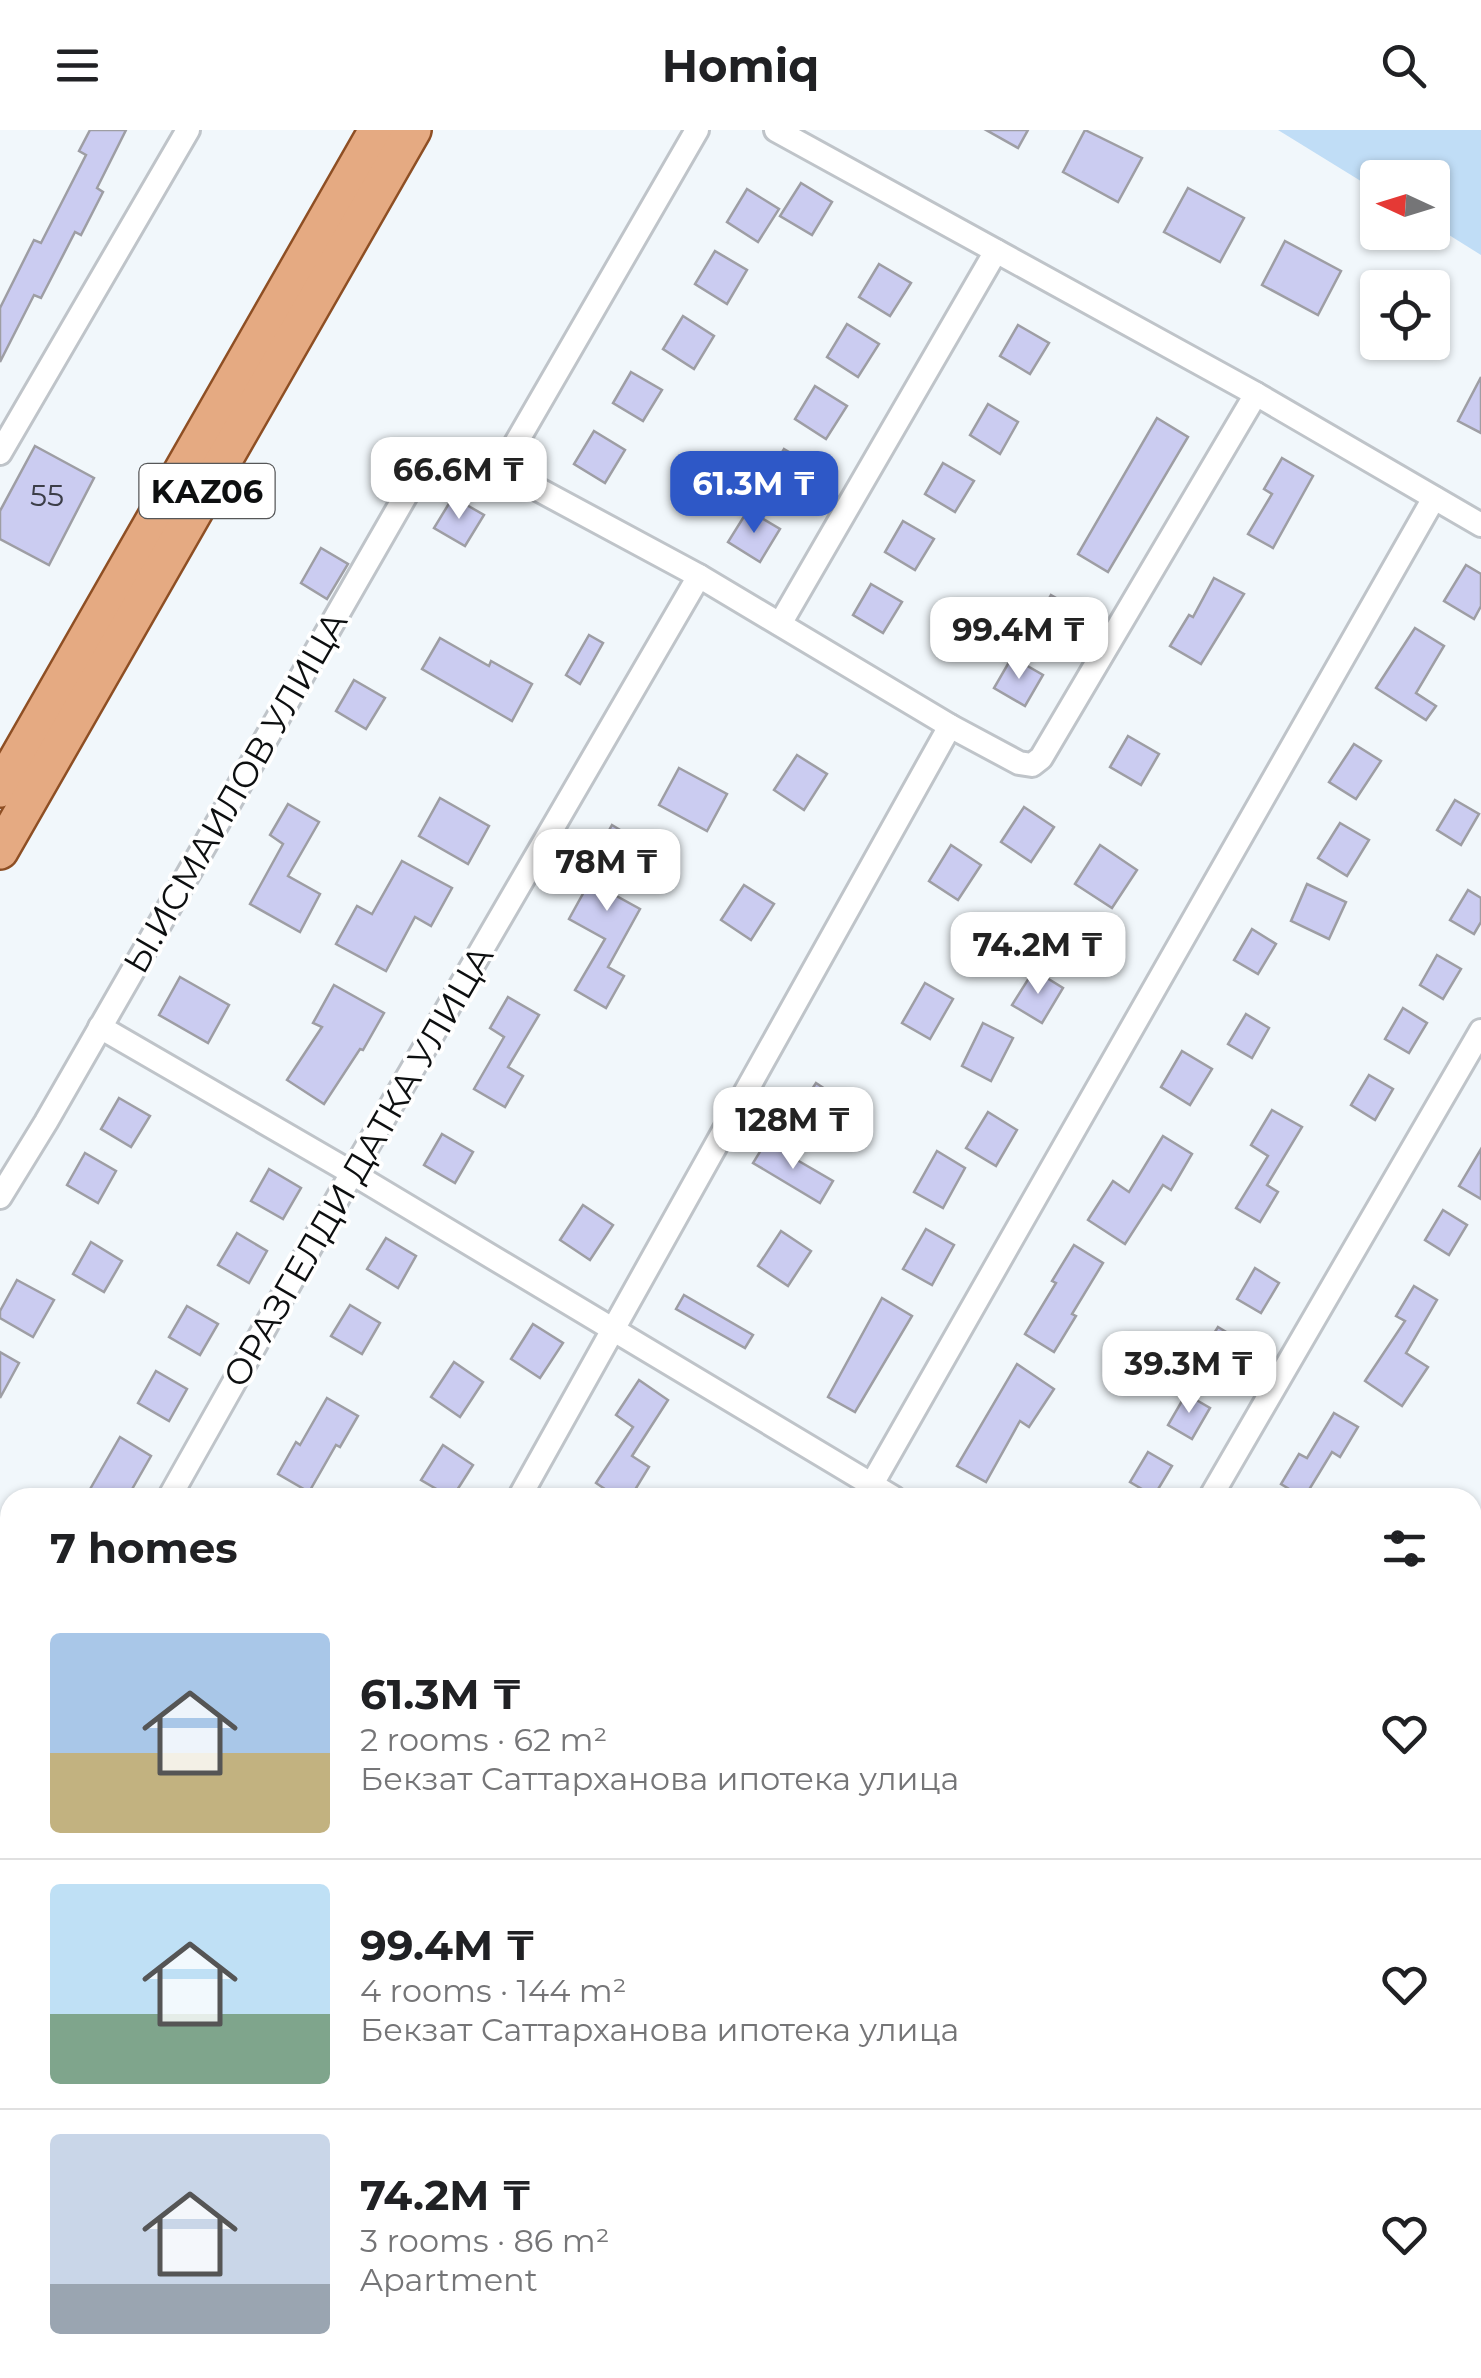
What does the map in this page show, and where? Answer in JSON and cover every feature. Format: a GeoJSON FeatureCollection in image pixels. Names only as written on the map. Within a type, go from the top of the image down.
{"type":"FeatureCollection","features":[{"type":"Feature","properties":{"kind":"main road","name":"KАZ06"},"geometry":{"type":"LineString","coordinates":[[0,790],[377,130]]}},
{"type":"Feature","properties":{"kind":"main road","name":"KАZ06"},"geometry":{"type":"LineString","coordinates":[[0,851],[414,130]]}},
{"type":"Feature","properties":{"kind":"street"},"geometry":{"type":"LineString","coordinates":[[0,453],[188,130]]}},
{"type":"Feature","properties":{"kind":"street"},"geometry":{"type":"LineString","coordinates":[[697,130],[512,450],[510,467],[517,478],[700,576],[1019,763],[1032,766],[1042,758],[1256,394]]}},
{"type":"Feature","properties":{"kind":"street"},"geometry":{"type":"LineString","coordinates":[[776,130],[1256,394],[1481,525]]}},
{"type":"Feature","properties":{"kind":"street"},"geometry":{"type":"LineString","coordinates":[[780,624],[996,251]]}},
{"type":"Feature","properties":{"kind":"street","name":"Ы.ИСМАИЛОВ УЛИЦА"},"geometry":{"type":"LineString","coordinates":[[0,1197],[422,468],[441,454],[510,467]]}},
{"type":"Feature","properties":{"kind":"street"},"geometry":{"type":"LineString","coordinates":[[870,1488],[1434,498]]}},
{"type":"Feature","properties":{"kind":"street","name":"ОРАЗГЕЛДИ ДАТКА УЛИЦА"},"geometry":{"type":"LineString","coordinates":[[176,1488],[352,1173],[700,576]]}},
{"type":"Feature","properties":{"kind":"street"},"geometry":{"type":"LineString","coordinates":[[525,1488],[950,726]]}},
{"type":"Feature","properties":{"kind":"street"},"geometry":{"type":"LineString","coordinates":[[100,1027],[352,1173],[863,1488]]}},
{"type":"Feature","properties":{"kind":"street"},"geometry":{"type":"LineString","coordinates":[[1216,1488],[1481,1031]]}},
{"type":"Feature","properties":{"kind":"shaded area"},"geometry":{"type":"Polygon","coordinates":[[[1278,130],[1481,130],[1481,255],[1450,236],[1450,160],[1360,160],[1360,181],[1278,130]]]}},
{"type":"Feature","properties":{"kind":"building"},"geometry":{"type":"Polygon","coordinates":[[[90,130],[126,130],[97,188],[103,192],[81,235],[75,232],[41,298],[34,295],[0,362],[0,308],[34,240],[41,243],[86,155],[79,151],[90,130]]]}},
{"type":"Feature","properties":{"kind":"building"},"geometry":{"type":"Polygon","coordinates":[[[986,130],[1028,130],[1018,148],[986,130]]]}},
{"type":"Feature","properties":{"kind":"building"},"geometry":{"type":"Polygon","coordinates":[[[1085,130],[1142,158],[1118,202],[1063,172],[1085,130]]]}},
{"type":"Feature","properties":{"kind":"building"},"geometry":{"type":"Polygon","coordinates":[[[801,183],[832,202],[812,235],[780,216],[801,183]]]}},
{"type":"Feature","properties":{"kind":"building"},"geometry":{"type":"Polygon","coordinates":[[[1188,188],[1244,218],[1220,262],[1164,232],[1188,188]]]}},
{"type":"Feature","properties":{"kind":"building"},"geometry":{"type":"Polygon","coordinates":[[[747,189],[779,209],[758,242],[727,222],[747,189]]]}},
{"type":"Feature","properties":{"kind":"building"},"geometry":{"type":"Polygon","coordinates":[[[1285,241],[1341,271],[1318,315],[1262,285],[1285,241]]]}},
{"type":"Feature","properties":{"kind":"building"},"geometry":{"type":"Polygon","coordinates":[[[715,251],[747,270],[727,304],[695,284],[715,251]]]}},
{"type":"Feature","properties":{"kind":"building"},"geometry":{"type":"Polygon","coordinates":[[[879,264],[911,283],[890,316],[859,297],[879,264]]]}},
{"type":"Feature","properties":{"kind":"building"},"geometry":{"type":"Polygon","coordinates":[[[683,316],[714,336],[694,369],[663,349],[683,316]]]}},
{"type":"Feature","properties":{"kind":"building"},"geometry":{"type":"Polygon","coordinates":[[[847,324],[879,344],[858,377],[827,357],[847,324]]]}},
{"type":"Feature","properties":{"kind":"building"},"geometry":{"type":"Polygon","coordinates":[[[1018,325],[1049,343],[1030,374],[1000,356],[1018,325]]]}},
{"type":"Feature","properties":{"kind":"building"},"geometry":{"type":"Polygon","coordinates":[[[631,372],[662,390],[643,421],[613,403],[631,372]]]}},
{"type":"Feature","properties":{"kind":"building"},"geometry":{"type":"Polygon","coordinates":[[[1481,377],[1481,433],[1458,421],[1481,377]]]}},
{"type":"Feature","properties":{"kind":"building"},"geometry":{"type":"Polygon","coordinates":[[[815,386],[847,406],[826,439],[795,419],[815,386]]]}},
{"type":"Feature","properties":{"kind":"building"},"geometry":{"type":"Polygon","coordinates":[[[988,404],[1018,422],[1000,454],[970,435],[988,404]]]}},
{"type":"Feature","properties":{"kind":"building"},"geometry":{"type":"Polygon","coordinates":[[[1157,418],[1188,437],[1108,572],[1078,554],[1157,418]]]}},
{"type":"Feature","properties":{"kind":"building"},"geometry":{"type":"Polygon","coordinates":[[[594,431],[625,450],[605,483],[574,464],[594,431]]]}},
{"type":"Feature","properties":{"kind":"building"},"geometry":{"type":"Polygon","coordinates":[[[35,446],[94,478],[49,565],[0,539],[0,511],[35,446]]]}},
{"type":"Feature","properties":{"kind":"building"},"geometry":{"type":"Polygon","coordinates":[[[784,449],[816,468],[795,501],[764,482],[784,449]]]}},
{"type":"Feature","properties":{"kind":"building"},"geometry":{"type":"Polygon","coordinates":[[[1282,458],[1313,476],[1273,548],[1248,534],[1272,494],[1264,489],[1282,458]]]}},
{"type":"Feature","properties":{"kind":"building"},"geometry":{"type":"Polygon","coordinates":[[[943,463],[974,481],[955,512],[925,494],[943,463]]]}},
{"type":"Feature","properties":{"kind":"building"},"geometry":{"type":"Polygon","coordinates":[[[453,497],[484,515],[465,546],[434,528],[453,497]]]}},
{"type":"Feature","properties":{"kind":"building"},"geometry":{"type":"Polygon","coordinates":[[[748,510],[780,529],[760,562],[728,542],[748,510]]]}},
{"type":"Feature","properties":{"kind":"building"},"geometry":{"type":"Polygon","coordinates":[[[903,521],[934,539],[915,570],[885,552],[903,521]]]}},
{"type":"Feature","properties":{"kind":"building"},"geometry":{"type":"Polygon","coordinates":[[[321,548],[348,564],[327,599],[301,583],[321,548]]]}},
{"type":"Feature","properties":{"kind":"building"},"geometry":{"type":"Polygon","coordinates":[[[1466,565],[1481,574],[1481,606],[1474,619],[1444,601],[1466,565]]]}},
{"type":"Feature","properties":{"kind":"building"},"geometry":{"type":"Polygon","coordinates":[[[1214,578],[1244,594],[1201,664],[1170,646],[1189,615],[1193,617],[1214,578]]]}},
{"type":"Feature","properties":{"kind":"building"},"geometry":{"type":"Polygon","coordinates":[[[871,584],[902,602],[883,633],[853,615],[871,584]]]}},
{"type":"Feature","properties":{"kind":"building"},"geometry":{"type":"Polygon","coordinates":[[[1051,595],[1082,613],[1063,644],[1033,626],[1051,595]]]}},
{"type":"Feature","properties":{"kind":"building"},"geometry":{"type":"Polygon","coordinates":[[[1415,628],[1444,646],[1416,693],[1436,706],[1426,720],[1376,688],[1415,628]]]}},
{"type":"Feature","properties":{"kind":"building"},"geometry":{"type":"Polygon","coordinates":[[[589,635],[603,643],[580,684],[566,675],[589,635]]]}},
{"type":"Feature","properties":{"kind":"building"},"geometry":{"type":"Polygon","coordinates":[[[440,638],[489,666],[491,661],[532,684],[512,721],[422,669],[440,638]]]}},
{"type":"Feature","properties":{"kind":"building"},"geometry":{"type":"Polygon","coordinates":[[[1012,657],[1043,675],[1025,706],[994,688],[1012,657]]]}},
{"type":"Feature","properties":{"kind":"building"},"geometry":{"type":"Polygon","coordinates":[[[354,680],[385,698],[366,729],[336,711],[354,680]]]}},
{"type":"Feature","properties":{"kind":"building"},"geometry":{"type":"Polygon","coordinates":[[[1128,736],[1159,754],[1141,785],[1110,767],[1128,736]]]}},
{"type":"Feature","properties":{"kind":"building"},"geometry":{"type":"Polygon","coordinates":[[[1354,744],[1381,761],[1356,799],[1329,782],[1354,744]]]}},
{"type":"Feature","properties":{"kind":"building"},"geometry":{"type":"Polygon","coordinates":[[[797,755],[827,774],[804,810],[774,790],[797,755]]]}},
{"type":"Feature","properties":{"kind":"building"},"geometry":{"type":"Polygon","coordinates":[[[679,768],[727,794],[707,831],[659,805],[679,768]]]}},
{"type":"Feature","properties":{"kind":"building"},"geometry":{"type":"Polygon","coordinates":[[[440,798],[489,826],[468,864],[419,836],[440,798]]]}},
{"type":"Feature","properties":{"kind":"building"},"geometry":{"type":"Polygon","coordinates":[[[1455,800],[1479,814],[1461,845],[1437,830],[1455,800]]]}},
{"type":"Feature","properties":{"kind":"building"},"geometry":{"type":"Polygon","coordinates":[[[288,804],[319,822],[288,876],[320,894],[300,932],[250,904],[283,844],[270,835],[288,804]]]}},
{"type":"Feature","properties":{"kind":"building"},"geometry":{"type":"Polygon","coordinates":[[[1024,807],[1054,827],[1031,862],[1001,842],[1024,807]]]}},
{"type":"Feature","properties":{"kind":"building"},"geometry":{"type":"Polygon","coordinates":[[[1340,823],[1369,840],[1347,876],[1318,858],[1340,823]]]}},
{"type":"Feature","properties":{"kind":"building"},"geometry":{"type":"Polygon","coordinates":[[[612,825],[643,844],[613,894],[640,909],[608,967],[624,976],[606,1008],[575,990],[605,939],[569,919],[601,861],[594,857],[612,825]]]}},
{"type":"Feature","properties":{"kind":"building"},"geometry":{"type":"Polygon","coordinates":[[[951,845],[981,865],[958,900],[929,881],[951,845]]]}},
{"type":"Feature","properties":{"kind":"building"},"geometry":{"type":"Polygon","coordinates":[[[1100,845],[1137,870],[1112,908],[1075,884],[1100,845]]]}},
{"type":"Feature","properties":{"kind":"building"},"geometry":{"type":"Polygon","coordinates":[[[402,861],[452,888],[431,926],[415,917],[386,971],[336,944],[357,906],[372,914],[402,861]]]}},
{"type":"Feature","properties":{"kind":"building"},"geometry":{"type":"Polygon","coordinates":[[[1307,884],[1346,902],[1329,939],[1291,921],[1307,884]]]}},
{"type":"Feature","properties":{"kind":"building"},"geometry":{"type":"Polygon","coordinates":[[[744,885],[774,904],[751,940],[721,920],[744,885]]]}},
{"type":"Feature","properties":{"kind":"building"},"geometry":{"type":"Polygon","coordinates":[[[1468,890],[1481,898],[1481,922],[1474,934],[1450,920],[1468,890]]]}},
{"type":"Feature","properties":{"kind":"building"},"geometry":{"type":"Polygon","coordinates":[[[1252,929],[1276,944],[1258,974],[1234,960],[1252,929]]]}},
{"type":"Feature","properties":{"kind":"building"},"geometry":{"type":"Polygon","coordinates":[[[1437,955],[1461,969],[1443,999],[1420,985],[1437,955]]]}},
{"type":"Feature","properties":{"kind":"building"},"geometry":{"type":"Polygon","coordinates":[[[1034,970],[1063,988],[1042,1023],[1012,1005],[1034,970]]]}},
{"type":"Feature","properties":{"kind":"building"},"geometry":{"type":"Polygon","coordinates":[[[180,977],[229,1005],[208,1043],[159,1015],[180,977]]]}},
{"type":"Feature","properties":{"kind":"building"},"geometry":{"type":"Polygon","coordinates":[[[925,983],[953,999],[930,1039],[902,1023],[925,983]]]}},
{"type":"Feature","properties":{"kind":"building"},"geometry":{"type":"Polygon","coordinates":[[[334,985],[384,1013],[324,1104],[287,1080],[322,1027],[313,1023],[334,985]]]}},
{"type":"Feature","properties":{"kind":"building"},"geometry":{"type":"Polygon","coordinates":[[[508,997],[539,1015],[508,1067],[523,1076],[505,1107],[474,1089],[504,1037],[490,1028],[508,997]]]}},
{"type":"Feature","properties":{"kind":"building"},"geometry":{"type":"Polygon","coordinates":[[[1403,1008],[1427,1023],[1409,1053],[1385,1039],[1403,1008]]]}},
{"type":"Feature","properties":{"kind":"building"},"geometry":{"type":"Polygon","coordinates":[[[1246,1014],[1269,1028],[1252,1058],[1228,1044],[1246,1014]]]}},
{"type":"Feature","properties":{"kind":"building"},"geometry":{"type":"Polygon","coordinates":[[[983,1023],[1013,1038],[991,1081],[962,1066],[983,1023]]]}},
{"type":"Feature","properties":{"kind":"building"},"geometry":{"type":"Polygon","coordinates":[[[1182,1051],[1212,1069],[1190,1105],[1161,1087],[1182,1051]]]}},
{"type":"Feature","properties":{"kind":"building"},"geometry":{"type":"Polygon","coordinates":[[[1369,1075],[1393,1089],[1375,1120],[1351,1105],[1369,1075]]]}},
{"type":"Feature","properties":{"kind":"building"},"geometry":{"type":"Polygon","coordinates":[[[816,1083],[845,1102],[823,1137],[793,1118],[816,1083]]]}},
{"type":"Feature","properties":{"kind":"building"},"geometry":{"type":"Polygon","coordinates":[[[119,1098],[150,1116],[131,1147],[101,1129],[119,1098]]]}},
{"type":"Feature","properties":{"kind":"building"},"geometry":{"type":"Polygon","coordinates":[[[1272,1110],[1302,1127],[1267,1185],[1278,1192],[1260,1222],[1236,1208],[1268,1156],[1251,1145],[1272,1110]]]}},
{"type":"Feature","properties":{"kind":"building"},"geometry":{"type":"Polygon","coordinates":[[[988,1112],[1017,1130],[996,1166],[966,1148],[988,1112]]]}},
{"type":"Feature","properties":{"kind":"building"},"geometry":{"type":"Polygon","coordinates":[[[442,1134],[473,1152],[455,1183],[424,1165],[442,1134]]]}},
{"type":"Feature","properties":{"kind":"building"},"geometry":{"type":"Polygon","coordinates":[[[1163,1136],[1192,1154],[1171,1190],[1163,1185],[1125,1244],[1088,1220],[1113,1181],[1129,1192],[1163,1136]]]}},
{"type":"Feature","properties":{"kind":"building"},"geometry":{"type":"Polygon","coordinates":[[[766,1142],[833,1181],[820,1203],[753,1163],[766,1142]]]}},
{"type":"Feature","properties":{"kind":"building"},"geometry":{"type":"Polygon","coordinates":[[[1481,1149],[1481,1199],[1459,1186],[1481,1149]]]}},
{"type":"Feature","properties":{"kind":"building"},"geometry":{"type":"Polygon","coordinates":[[[937,1151],[965,1168],[943,1208],[914,1192],[937,1151]]]}},
{"type":"Feature","properties":{"kind":"building"},"geometry":{"type":"Polygon","coordinates":[[[85,1153],[116,1171],[98,1203],[67,1185],[85,1153]]]}},
{"type":"Feature","properties":{"kind":"building"},"geometry":{"type":"Polygon","coordinates":[[[269,1169],[301,1188],[283,1219],[251,1201],[269,1169]]]}},
{"type":"Feature","properties":{"kind":"building"},"geometry":{"type":"Polygon","coordinates":[[[583,1205],[613,1225],[590,1260],[560,1240],[583,1205]]]}},
{"type":"Feature","properties":{"kind":"building"},"geometry":{"type":"Polygon","coordinates":[[[1443,1210],[1467,1225],[1449,1255],[1425,1240],[1443,1210]]]}},
{"type":"Feature","properties":{"kind":"building"},"geometry":{"type":"Polygon","coordinates":[[[926,1229],[954,1245],[932,1285],[903,1269],[926,1229]]]}},
{"type":"Feature","properties":{"kind":"building"},"geometry":{"type":"Polygon","coordinates":[[[781,1231],[811,1251],[788,1286],[758,1266],[781,1231]]]}},
{"type":"Feature","properties":{"kind":"building"},"geometry":{"type":"Polygon","coordinates":[[[237,1233],[267,1251],[249,1283],[218,1265],[237,1233]]]}},
{"type":"Feature","properties":{"kind":"building"},"geometry":{"type":"Polygon","coordinates":[[[386,1238],[416,1256],[398,1288],[367,1269],[386,1238]]]}},
{"type":"Feature","properties":{"kind":"building"},"geometry":{"type":"Polygon","coordinates":[[[91,1242],[122,1261],[104,1292],[73,1274],[91,1242]]]}},
{"type":"Feature","properties":{"kind":"building"},"geometry":{"type":"Polygon","coordinates":[[[1074,1245],[1103,1263],[1054,1352],[1025,1334],[1074,1245]]]}},
{"type":"Feature","properties":{"kind":"building"},"geometry":{"type":"Polygon","coordinates":[[[1255,1268],[1279,1283],[1261,1313],[1237,1299],[1255,1268]]]}},
{"type":"Feature","properties":{"kind":"building"},"geometry":{"type":"Polygon","coordinates":[[[17,1280],[54,1300],[33,1337],[0,1318],[17,1280]]]}},
{"type":"Feature","properties":{"kind":"building"},"geometry":{"type":"Polygon","coordinates":[[[1414,1286],[1437,1300],[1406,1353],[1428,1367],[1402,1406],[1365,1381],[1405,1321],[1396,1316],[1414,1286]]]}},
{"type":"Feature","properties":{"kind":"building"},"geometry":{"type":"Polygon","coordinates":[[[684,1295],[753,1335],[745,1348],[676,1309],[684,1295]]]}},
{"type":"Feature","properties":{"kind":"building"},"geometry":{"type":"Polygon","coordinates":[[[882,1298],[912,1316],[855,1412],[828,1397],[882,1298]]]}},
{"type":"Feature","properties":{"kind":"building"},"geometry":{"type":"Polygon","coordinates":[[[350,1305],[380,1323],[362,1354],[331,1336],[350,1305]]]}},
{"type":"Feature","properties":{"kind":"building"},"geometry":{"type":"Polygon","coordinates":[[[187,1306],[218,1324],[200,1355],[169,1337],[187,1306]]]}},
{"type":"Feature","properties":{"kind":"building"},"geometry":{"type":"Polygon","coordinates":[[[533,1324],[563,1343],[540,1378],[511,1359],[533,1324]]]}},
{"type":"Feature","properties":{"kind":"building"},"geometry":{"type":"Polygon","coordinates":[[[1218,1327],[1241,1341],[1223,1372],[1199,1357],[1218,1327]]]}},
{"type":"Feature","properties":{"kind":"building"},"geometry":{"type":"Polygon","coordinates":[[[0,1352],[19,1363],[0,1398],[0,1352]]]}},
{"type":"Feature","properties":{"kind":"building"},"geometry":{"type":"Polygon","coordinates":[[[454,1362],[483,1382],[460,1417],[431,1397],[454,1362]]]}},
{"type":"Feature","properties":{"kind":"building"},"geometry":{"type":"Polygon","coordinates":[[[1017,1364],[1054,1389],[1029,1427],[1020,1421],[986,1482],[957,1466],[1017,1364]]]}},
{"type":"Feature","properties":{"kind":"building"},"geometry":{"type":"Polygon","coordinates":[[[156,1371],[187,1389],[169,1421],[138,1403],[156,1371]]]}},
{"type":"Feature","properties":{"kind":"building"},"geometry":{"type":"Polygon","coordinates":[[[639,1380],[668,1400],[632,1456],[649,1467],[636,1488],[603,1488],[596,1483],[633,1427],[616,1415],[639,1380]]]}},
{"type":"Feature","properties":{"kind":"building"},"geometry":{"type":"Polygon","coordinates":[[[1186,1394],[1210,1408],[1192,1439],[1168,1425],[1186,1394]]]}},
{"type":"Feature","properties":{"kind":"building"},"geometry":{"type":"Polygon","coordinates":[[[327,1398],[358,1416],[311,1488],[302,1488],[278,1474],[296,1442],[300,1445],[327,1398]]]}},
{"type":"Feature","properties":{"kind":"building"},"geometry":{"type":"Polygon","coordinates":[[[1334,1413],[1358,1427],[1340,1457],[1332,1452],[1310,1488],[1288,1488],[1281,1484],[1299,1454],[1307,1458],[1334,1413]]]}},
{"type":"Feature","properties":{"kind":"building"},"geometry":{"type":"Polygon","coordinates":[[[120,1437],[151,1456],[133,1488],[91,1488],[120,1437]]]}},
{"type":"Feature","properties":{"kind":"building"},"geometry":{"type":"Polygon","coordinates":[[[443,1445],[473,1465],[458,1488],[435,1488],[421,1480],[443,1445]]]}},
{"type":"Feature","properties":{"kind":"building"},"geometry":{"type":"Polygon","coordinates":[[[1148,1452],[1172,1466],[1159,1488],[1140,1488],[1130,1482],[1148,1452]]]}}]}
